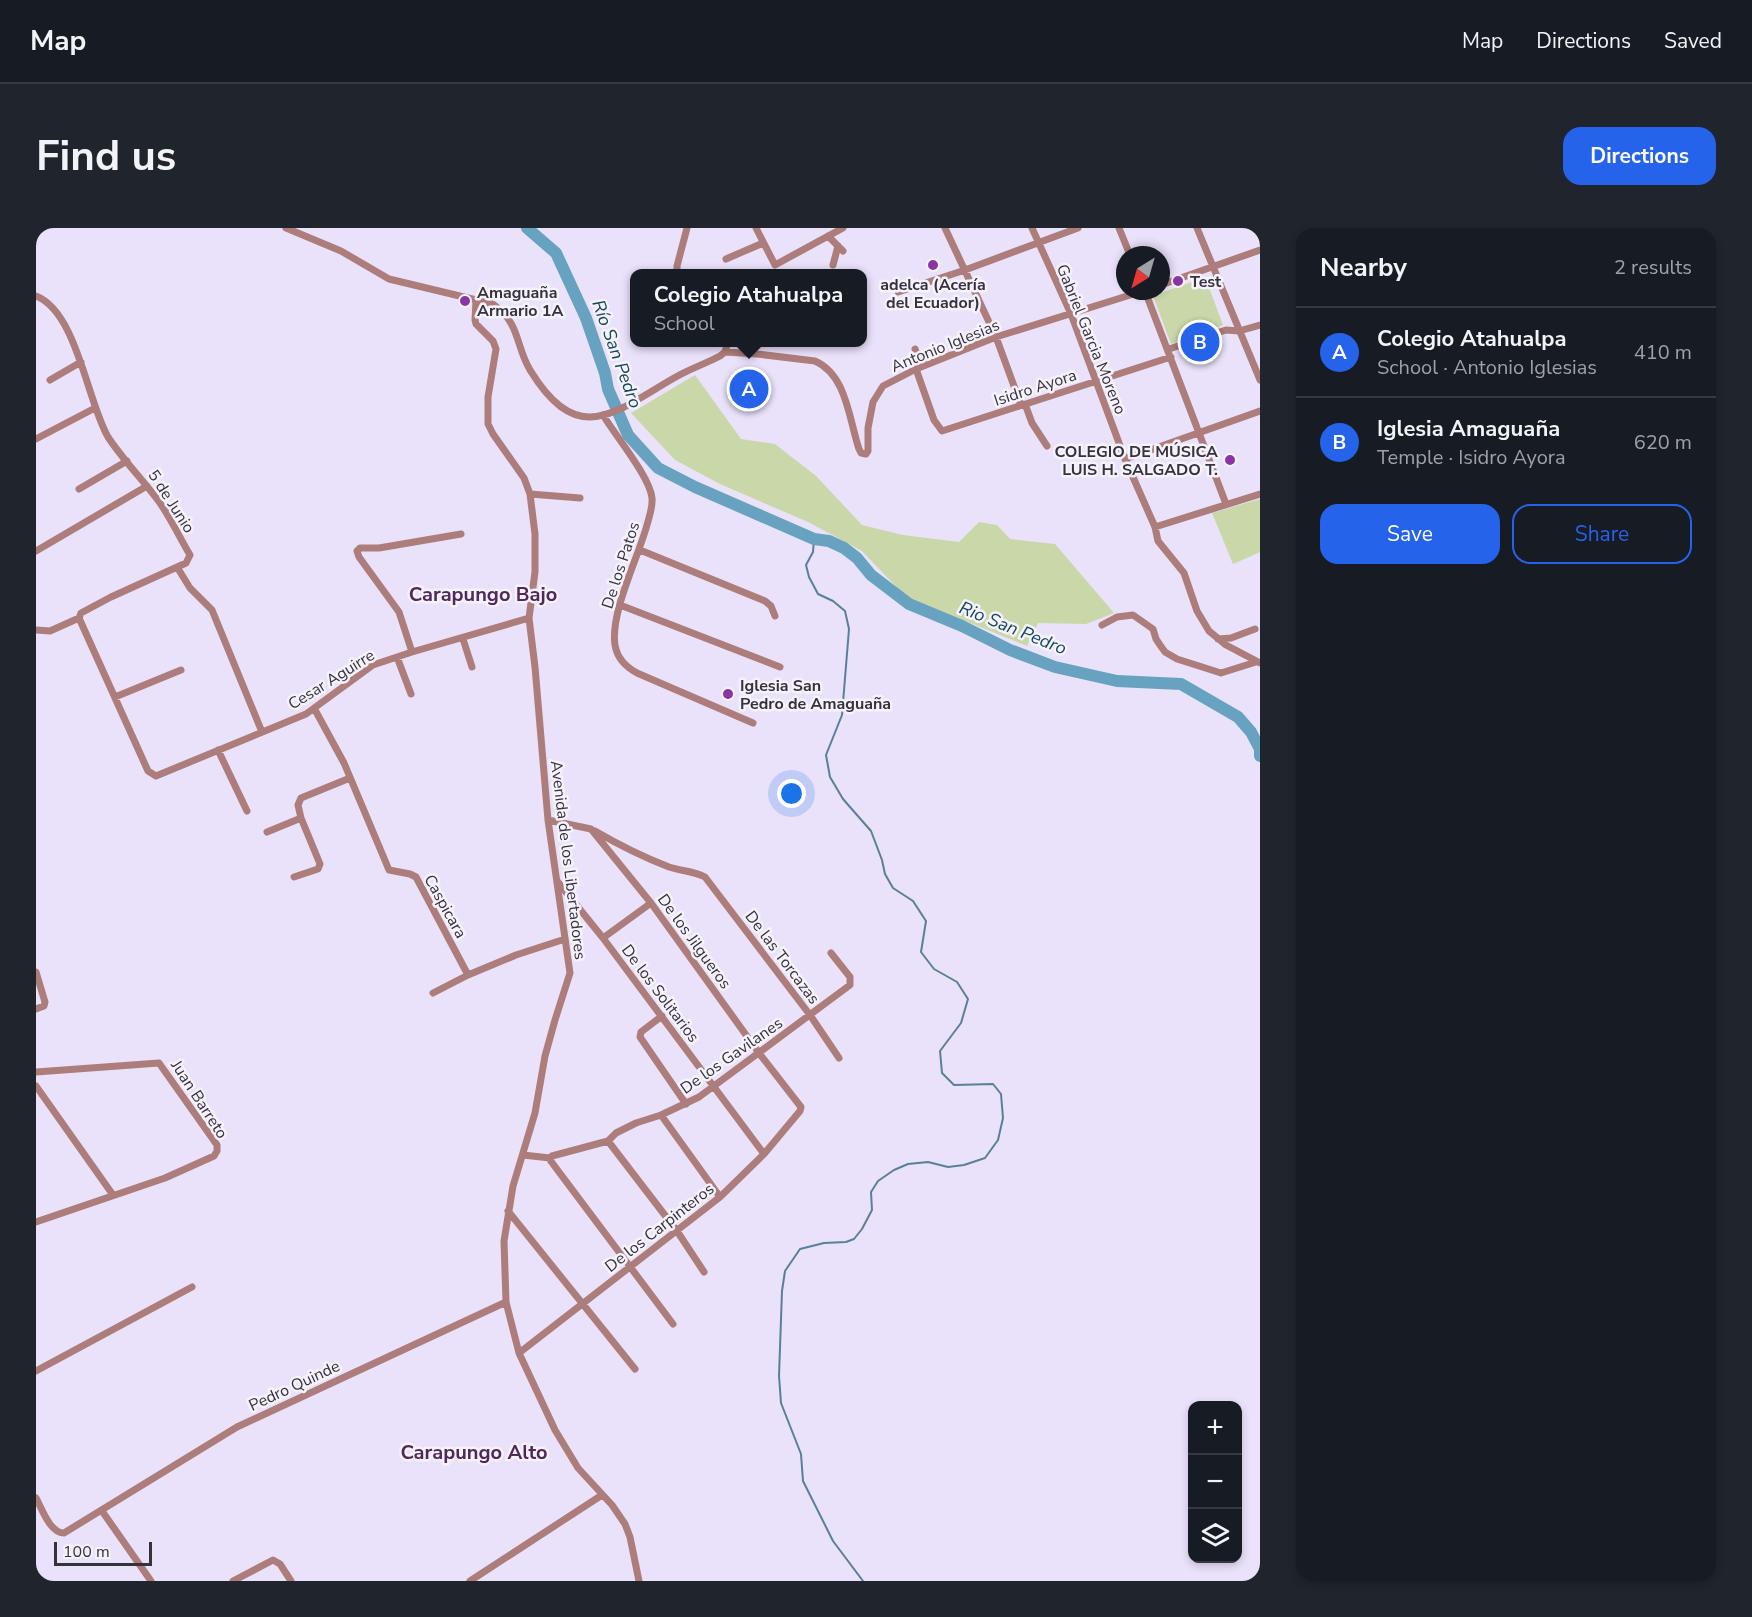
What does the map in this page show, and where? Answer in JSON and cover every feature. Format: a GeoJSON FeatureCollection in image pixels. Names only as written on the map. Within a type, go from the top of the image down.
{"type":"FeatureCollection","features":[{"type":"Feature","properties":{"kind":"street"},"geometry":{"type":"LineString","coordinates":[[286,228],[341,251],[389,279],[493,304],[505,313],[530,369],[554,402],[573,415],[583,418],[606,414],[635,403],[674,377],[725,352],[726,347]]}},
{"type":"Feature","properties":{"kind":"street"},"geometry":{"type":"LineString","coordinates":[[677,269],[687,228]]}},
{"type":"Feature","properties":{"kind":"street"},"geometry":{"type":"LineString","coordinates":[[756,228],[775,265],[843,228]]}},
{"type":"Feature","properties":{"kind":"street"},"geometry":{"type":"LineString","coordinates":[[945,228],[996,337],[1023,405],[1047,446]]}},
{"type":"Feature","properties":{"kind":"street","name":"Gabriel Garcia Moreno"},"geometry":{"type":"LineString","coordinates":[[1032,228],[1071,314],[1125,459],[1155,526],[1158,541],[1184,573],[1197,611],[1209,631],[1234,651],[1258,662]]}},
{"type":"Feature","properties":{"kind":"street"},"geometry":{"type":"LineString","coordinates":[[898,292],[1078,228]]}},
{"type":"Feature","properties":{"kind":"street"},"geometry":{"type":"LineString","coordinates":[[1119,228],[1126,246]]}},
{"type":"Feature","properties":{"kind":"street"},"geometry":{"type":"LineString","coordinates":[[1197,228],[1260,380]]}},
{"type":"Feature","properties":{"kind":"street"},"geometry":{"type":"LineString","coordinates":[[832,232],[840,249],[833,265]]}},
{"type":"Feature","properties":{"kind":"street"},"geometry":{"type":"LineString","coordinates":[[726,259],[763,243]]}},
{"type":"Feature","properties":{"kind":"street"},"geometry":{"type":"LineString","coordinates":[[1170,282],[1260,250]]}},
{"type":"Feature","properties":{"kind":"street","name":"5 de Junio"},"geometry":{"type":"LineString","coordinates":[[38,299],[52,307],[76,347],[94,408],[109,438],[162,505],[190,555],[186,563],[177,567]]}},
{"type":"Feature","properties":{"kind":"street","name":"Antonio Iglesias"},"geometry":{"type":"LineString","coordinates":[[725,352],[757,354],[822,364],[836,378],[857,443],[864,454],[868,451],[868,428],[876,394],[883,386],[918,368],[996,337],[1116,300]]}},
{"type":"Feature","properties":{"kind":"street"},"geometry":{"type":"LineString","coordinates":[[1148,300],[1226,504]]}},
{"type":"Feature","properties":{"kind":"street","name":"Avenida de los Libertadores"},"geometry":{"type":"LineString","coordinates":[[476,301],[476,324],[493,341],[496,349],[488,397],[488,424],[493,435],[524,478],[530,494],[535,534],[535,572],[529,618],[548,820],[570,973],[545,1056],[535,1113],[508,1210],[504,1241],[506,1302],[519,1353],[567,1451],[578,1468],[612,1505],[625,1524],[639,1581]]}},
{"type":"Feature","properties":{"kind":"street","name":"Isidro Ayora"},"geometry":{"type":"LineString","coordinates":[[918,368],[934,420],[942,431],[1095,381],[1226,330],[1239,331],[1260,325]]}},
{"type":"Feature","properties":{"kind":"street"},"geometry":{"type":"LineString","coordinates":[[915,349],[918,368]]}},
{"type":"Feature","properties":{"kind":"street"},"geometry":{"type":"LineString","coordinates":[[50,380],[81,362]]}},
{"type":"Feature","properties":{"kind":"street"},"geometry":{"type":"LineString","coordinates":[[36,439],[94,408]]}},
{"type":"Feature","properties":{"kind":"street"},"geometry":{"type":"LineString","coordinates":[[1125,459],[1260,411]]}},
{"type":"Feature","properties":{"kind":"street","name":"De los Patos"},"geometry":{"type":"LineString","coordinates":[[606,414],[652,495],[640,550],[620,605],[615,627],[615,646],[620,658],[627,667],[753,723]]}},
{"type":"Feature","properties":{"kind":"street"},"geometry":{"type":"LineString","coordinates":[[79,489],[127,461]]}},
{"type":"Feature","properties":{"kind":"street"},"geometry":{"type":"LineString","coordinates":[[36,551],[147,486]]}},
{"type":"Feature","properties":{"kind":"street"},"geometry":{"type":"LineString","coordinates":[[530,494],[580,498]]}},
{"type":"Feature","properties":{"kind":"street"},"geometry":{"type":"LineString","coordinates":[[1155,526],[1260,494]]}},
{"type":"Feature","properties":{"kind":"street"},"geometry":{"type":"LineString","coordinates":[[412,652],[399,612],[358,557],[357,551],[360,548],[379,548],[461,534]]}},
{"type":"Feature","properties":{"kind":"street"},"geometry":{"type":"LineString","coordinates":[[640,550],[765,602],[771,606],[775,616]]}},
{"type":"Feature","properties":{"kind":"street"},"geometry":{"type":"LineString","coordinates":[[36,630],[50,631],[79,618],[81,613],[111,597],[177,567],[190,588],[212,610],[262,732]]}},
{"type":"Feature","properties":{"kind":"street"},"geometry":{"type":"LineString","coordinates":[[620,605],[780,667]]}},
{"type":"Feature","properties":{"kind":"street"},"geometry":{"type":"LineString","coordinates":[[1102,625],[1117,617],[1133,615],[1153,629],[1156,639],[1166,652],[1177,659],[1221,673],[1258,662]]}},
{"type":"Feature","properties":{"kind":"street"},"geometry":{"type":"LineString","coordinates":[[79,618],[115,697],[181,670]]}},
{"type":"Feature","properties":{"kind":"street","name":"Cesar Aguirre"},"geometry":{"type":"LineString","coordinates":[[115,697],[148,771],[156,776],[306,714],[374,665],[529,618]]}},
{"type":"Feature","properties":{"kind":"street"},"geometry":{"type":"LineString","coordinates":[[1218,639],[1231,638],[1255,629]]}},
{"type":"Feature","properties":{"kind":"street"},"geometry":{"type":"LineString","coordinates":[[463,639],[472,667]]}},
{"type":"Feature","properties":{"kind":"street"},"geometry":{"type":"LineString","coordinates":[[397,657],[411,694]]}},
{"type":"Feature","properties":{"kind":"street","name":"Caspicara"},"geometry":{"type":"LineString","coordinates":[[314,708],[344,763],[389,870],[416,877],[468,975]]}},
{"type":"Feature","properties":{"kind":"street"},"geometry":{"type":"LineString","coordinates":[[218,750],[247,811]]}},
{"type":"Feature","properties":{"kind":"street"},"geometry":{"type":"LineString","coordinates":[[294,877],[320,867],[301,818],[298,805],[301,798],[350,778]]}},
{"type":"Feature","properties":{"kind":"street"},"geometry":{"type":"LineString","coordinates":[[267,832],[301,818]]}},
{"type":"Feature","properties":{"kind":"street"},"geometry":{"type":"LineString","coordinates":[[548,820],[591,829]]}},
{"type":"Feature","properties":{"kind":"street","name":"De las Torcazas"},"geometry":{"type":"LineString","coordinates":[[591,829],[643,857],[705,877],[810,1015],[839,1058]]}},
{"type":"Feature","properties":{"kind":"street","name":"De los Jilgueros"},"geometry":{"type":"LineString","coordinates":[[591,829],[651,903],[759,1053],[801,1107]]}},
{"type":"Feature","properties":{"kind":"street","name":"De los Solitarios"},"geometry":{"type":"LineString","coordinates":[[555,879],[603,938],[764,1154]]}},
{"type":"Feature","properties":{"kind":"street"},"geometry":{"type":"LineString","coordinates":[[603,938],[651,903]]}},
{"type":"Feature","properties":{"kind":"street"},"geometry":{"type":"LineString","coordinates":[[433,993],[516,955],[565,939]]}},
{"type":"Feature","properties":{"kind":"street","name":"De los Gavilanes"},"geometry":{"type":"LineString","coordinates":[[550,1158],[608,1141],[616,1133],[686,1104],[714,1086],[850,985],[851,981],[831,953]]}},
{"type":"Feature","properties":{"kind":"street"},"geometry":{"type":"LineString","coordinates":[[36,972],[45,1002],[44,1006],[36,1009]]}},
{"type":"Feature","properties":{"kind":"street"},"geometry":{"type":"LineString","coordinates":[[662,1016],[641,1032],[640,1037],[686,1104]]}},
{"type":"Feature","properties":{"kind":"street","name":"Juan Barreto"},"geometry":{"type":"LineString","coordinates":[[36,1072],[159,1063],[217,1145],[214,1156],[165,1178],[36,1222]]}},
{"type":"Feature","properties":{"kind":"street"},"geometry":{"type":"LineString","coordinates":[[36,1086],[113,1195]]}},
{"type":"Feature","properties":{"kind":"street","name":"De los Carpinteros"},"geometry":{"type":"LineString","coordinates":[[519,1353],[720,1197],[764,1154],[798,1114],[801,1107]]}},
{"type":"Feature","properties":{"kind":"street"},"geometry":{"type":"LineString","coordinates":[[661,1115],[720,1197]]}},
{"type":"Feature","properties":{"kind":"street"},"geometry":{"type":"LineString","coordinates":[[608,1141],[677,1231],[704,1272]]}},
{"type":"Feature","properties":{"kind":"street"},"geometry":{"type":"LineString","coordinates":[[523,1155],[550,1158],[673,1324]]}},
{"type":"Feature","properties":{"kind":"street"},"geometry":{"type":"LineString","coordinates":[[508,1210],[635,1369]]}},
{"type":"Feature","properties":{"kind":"street"},"geometry":{"type":"LineString","coordinates":[[36,1371],[192,1287]]}},
{"type":"Feature","properties":{"kind":"street","name":"Pedro Quinde"},"geometry":{"type":"LineString","coordinates":[[36,1498],[54,1530],[64,1533],[237,1427],[506,1302]]}},
{"type":"Feature","properties":{"kind":"street"},"geometry":{"type":"LineString","coordinates":[[470,1581],[602,1495]]}},
{"type":"Feature","properties":{"kind":"street"},"geometry":{"type":"LineString","coordinates":[[102,1511],[151,1581]]}},
{"type":"Feature","properties":{"kind":"street"},"geometry":{"type":"LineString","coordinates":[[233,1581],[273,1560],[280,1564],[291,1581]]}},
{"type":"Feature","properties":{"kind":"green space"},"geometry":{"type":"Polygon","coordinates":[[[1205,277],[1223,325],[1171,344],[1154,300],[1170,300],[1170,290],[1205,277]]]}},
{"type":"Feature","properties":{"kind":"green space"},"geometry":{"type":"Polygon","coordinates":[[[695,375],[741,439],[775,444],[816,476],[862,525],[903,535],[959,542],[979,522],[997,525],[1010,539],[1055,544],[1114,613],[1086,624],[1038,623],[1027,646],[906,597],[862,551],[808,522],[720,484],[675,460],[631,413],[695,375]]]}},
{"type":"Feature","properties":{"kind":"green space"},"geometry":{"type":"Polygon","coordinates":[[[1260,499],[1260,552],[1233,564],[1212,513],[1260,499]]]}},
{"type":"Feature","properties":{"kind":"waterway","name":"Rio San Pedro"},"geometry":{"type":"LineString","coordinates":[[527,228],[556,253],[586,318],[605,373],[608,389],[628,435],[658,468],[695,487],[814,539],[829,541],[844,548],[857,558],[871,575],[909,604],[962,626],[1010,650],[1055,667],[1117,681],[1181,684],[1238,717],[1251,732],[1260,749],[1260,756]]}},
{"type":"Feature","properties":{"kind":"waterway"},"geometry":{"type":"LineString","coordinates":[[814,539],[813,552],[806,565],[809,577],[818,594],[833,601],[845,611],[849,629],[842,715],[826,755],[830,777],[843,799],[871,831],[885,874],[893,888],[913,901],[926,921],[921,952],[934,969],[957,982],[968,999],[961,1023],[940,1051],[942,1073],[954,1085],[993,1084],[1001,1094],[1003,1118],[998,1140],[985,1158],[964,1165],[948,1167],[928,1162],[908,1164],[894,1170],[878,1181],[871,1192],[872,1210],[854,1239],[800,1249],[785,1271],[782,1291],[779,1376],[781,1403],[801,1454],[803,1481],[833,1541],[863,1581]]}},
{"type":"Feature","properties":{"kind":"waterway"},"geometry":{"type":"LineString","coordinates":[[36,1577],[46,1581]]}},
{"type":"Feature","properties":{"kind":"place","name":"adelca (Acería del Ecuador)"},"geometry":{"type":"Point","coordinates":[933,265]}},
{"type":"Feature","properties":{"kind":"place","name":"Test"},"geometry":{"type":"Point","coordinates":[1178,281]}},
{"type":"Feature","properties":{"kind":"place","name":"Amaguaña Armario 1A"},"geometry":{"type":"Point","coordinates":[465,301]}},
{"type":"Feature","properties":{"kind":"place","name":"Iglesia Amaguaña"},"geometry":{"type":"Point","coordinates":[1200,342]}},
{"type":"Feature","properties":{"kind":"place","name":"Colegio Atahualpa"},"geometry":{"type":"Point","coordinates":[749,389]}},
{"type":"Feature","properties":{"kind":"place","name":"COLEGIO DE MÚSICA LUIS H. SALGADO T."},"geometry":{"type":"Point","coordinates":[1230,460]}},
{"type":"Feature","properties":{"kind":"place","name":"Iglesia San Pedro de Amaguaña"},"geometry":{"type":"Point","coordinates":[728,694]}},
{"type":"Feature","properties":{"kind":"district","name":"Carapungo Bajo"},"geometry":{"type":"Point","coordinates":[483,594]}},
{"type":"Feature","properties":{"kind":"district","name":"Carapungo Alto"},"geometry":{"type":"Point","coordinates":[474,1452]}},
{"type":"Feature","properties":{"kind":"water label","name":"Río San Pedro"},"geometry":{"type":"Point","coordinates":[617,354]}}]}
